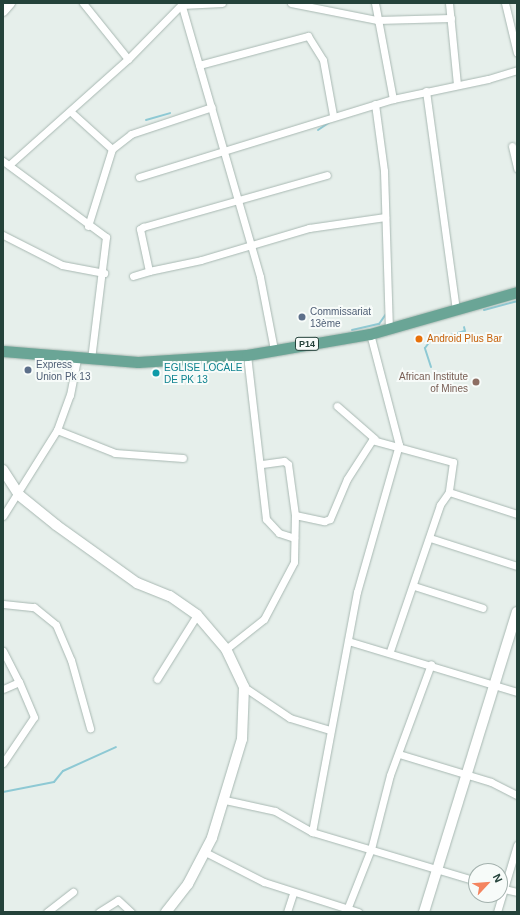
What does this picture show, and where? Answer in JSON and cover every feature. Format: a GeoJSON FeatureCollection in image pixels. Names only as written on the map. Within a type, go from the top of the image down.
{"type":"FeatureCollection","features":[{"type":"Feature","properties":{"kind":"main road","name":"P14"},"geometry":{"type":"LineString","coordinates":[[3,352],[78,359],[138,362],[247,355],[370,334],[517,292]]}},
{"type":"Feature","properties":{"kind":"street"},"geometry":{"type":"LineString","coordinates":[[3,11],[10,3]]}},
{"type":"Feature","properties":{"kind":"street"},"geometry":{"type":"LineString","coordinates":[[83,3],[128,59]]}},
{"type":"Feature","properties":{"kind":"street"},"geometry":{"type":"LineString","coordinates":[[92,360],[108,242],[102,234],[88,226],[6,163],[71,112],[128,59],[181,4],[222,3]]}},
{"type":"Feature","properties":{"kind":"street"},"geometry":{"type":"LineString","coordinates":[[291,3],[377,20],[451,18]]}},
{"type":"Feature","properties":{"kind":"street"},"geometry":{"type":"LineString","coordinates":[[375,3],[392,99]]}},
{"type":"Feature","properties":{"kind":"street"},"geometry":{"type":"LineString","coordinates":[[449,3],[457,85]]}},
{"type":"Feature","properties":{"kind":"street"},"geometry":{"type":"LineString","coordinates":[[505,3],[517,53]]}},
{"type":"Feature","properties":{"kind":"street"},"geometry":{"type":"LineString","coordinates":[[181,4],[226,152],[250,243],[274,350]]}},
{"type":"Feature","properties":{"kind":"street"},"geometry":{"type":"LineString","coordinates":[[199,65],[308,36],[323,60],[333,115]]}},
{"type":"Feature","properties":{"kind":"street"},"geometry":{"type":"LineString","coordinates":[[139,177],[226,152],[333,115],[392,99],[517,70]]}},
{"type":"Feature","properties":{"kind":"street"},"geometry":{"type":"LineString","coordinates":[[426,91],[456,309]]}},
{"type":"Feature","properties":{"kind":"street"},"geometry":{"type":"LineString","coordinates":[[375,104],[380,124],[389,328]]}},
{"type":"Feature","properties":{"kind":"street"},"geometry":{"type":"LineString","coordinates":[[88,226],[112,149],[131,134],[212,107]]}},
{"type":"Feature","properties":{"kind":"street"},"geometry":{"type":"LineString","coordinates":[[71,112],[112,149]]}},
{"type":"Feature","properties":{"kind":"street"},"geometry":{"type":"LineString","coordinates":[[512,146],[517,168]]}},
{"type":"Feature","properties":{"kind":"street"},"geometry":{"type":"LineString","coordinates":[[149,271],[142,228],[238,198],[327,175]]}},
{"type":"Feature","properties":{"kind":"street"},"geometry":{"type":"LineString","coordinates":[[133,276],[149,271],[201,260],[250,243],[309,228],[385,217]]}},
{"type":"Feature","properties":{"kind":"street"},"geometry":{"type":"LineString","coordinates":[[3,235],[62,265],[104,273]]}},
{"type":"Feature","properties":{"kind":"street"},"geometry":{"type":"LineString","coordinates":[[312,832],[330,730],[358,592],[399,445],[370,334]]}},
{"type":"Feature","properties":{"kind":"street"},"geometry":{"type":"LineString","coordinates":[[247,355],[262,464],[266,519],[279,533],[294,538]]}},
{"type":"Feature","properties":{"kind":"street"},"geometry":{"type":"LineString","coordinates":[[3,516],[19,495],[57,430],[70,395],[78,359]]}},
{"type":"Feature","properties":{"kind":"street"},"geometry":{"type":"LineString","coordinates":[[338,406],[375,439],[452,462],[449,492],[440,505],[414,586],[390,651]]}},
{"type":"Feature","properties":{"kind":"street"},"geometry":{"type":"LineString","coordinates":[[57,430],[115,453],[182,458]]}},
{"type":"Feature","properties":{"kind":"street"},"geometry":{"type":"LineString","coordinates":[[295,514],[324,521],[330,519],[347,479],[375,439]]}},
{"type":"Feature","properties":{"kind":"street"},"geometry":{"type":"LineString","coordinates":[[226,649],[264,619],[293,566],[295,514],[288,464],[284,461],[262,464]]}},
{"type":"Feature","properties":{"kind":"street"},"geometry":{"type":"LineString","coordinates":[[3,470],[19,495],[137,583],[170,596],[196,616],[226,649],[244,687],[242,739],[225,800],[206,853],[166,912]]}},
{"type":"Feature","properties":{"kind":"street"},"geometry":{"type":"LineString","coordinates":[[449,492],[517,514]]}},
{"type":"Feature","properties":{"kind":"street"},"geometry":{"type":"LineString","coordinates":[[430,538],[517,566]]}},
{"type":"Feature","properties":{"kind":"street"},"geometry":{"type":"LineString","coordinates":[[414,586],[483,608]]}},
{"type":"Feature","properties":{"kind":"street"},"geometry":{"type":"LineString","coordinates":[[3,604],[34,607],[56,625],[71,660],[90,728]]}},
{"type":"Feature","properties":{"kind":"street"},"geometry":{"type":"LineString","coordinates":[[157,679],[196,616]]}},
{"type":"Feature","properties":{"kind":"street"},"geometry":{"type":"LineString","coordinates":[[424,912],[468,776],[493,685],[516,618]]}},
{"type":"Feature","properties":{"kind":"street"},"geometry":{"type":"LineString","coordinates":[[348,641],[390,651],[517,692]]}},
{"type":"Feature","properties":{"kind":"street"},"geometry":{"type":"LineString","coordinates":[[3,651],[19,682],[34,717],[3,763]]}},
{"type":"Feature","properties":{"kind":"street"},"geometry":{"type":"LineString","coordinates":[[346,910],[371,849],[398,754],[431,664]]}},
{"type":"Feature","properties":{"kind":"street"},"geometry":{"type":"LineString","coordinates":[[3,689],[19,682]]}},
{"type":"Feature","properties":{"kind":"street"},"geometry":{"type":"LineString","coordinates":[[244,687],[290,718],[330,730]]}},
{"type":"Feature","properties":{"kind":"street"},"geometry":{"type":"LineString","coordinates":[[398,754],[468,776],[517,795]]}},
{"type":"Feature","properties":{"kind":"street"},"geometry":{"type":"LineString","coordinates":[[225,800],[275,811],[312,832],[438,868],[468,878]]}},
{"type":"Feature","properties":{"kind":"street"},"geometry":{"type":"LineString","coordinates":[[508,871],[517,845]]}},
{"type":"Feature","properties":{"kind":"street"},"geometry":{"type":"LineString","coordinates":[[206,853],[293,893],[346,910],[358,912]]}},
{"type":"Feature","properties":{"kind":"street"},"geometry":{"type":"LineString","coordinates":[[47,912],[73,892]]}},
{"type":"Feature","properties":{"kind":"street"},"geometry":{"type":"LineString","coordinates":[[287,912],[293,893]]}},
{"type":"Feature","properties":{"kind":"street"},"geometry":{"type":"LineString","coordinates":[[99,912],[118,900],[131,912]]}},
{"type":"Feature","properties":{"kind":"waterway"},"geometry":{"type":"LineString","coordinates":[[146,120],[170,113]]}},
{"type":"Feature","properties":{"kind":"waterway"},"geometry":{"type":"LineString","coordinates":[[318,130],[330,122]]}},
{"type":"Feature","properties":{"kind":"waterway"},"geometry":{"type":"LineString","coordinates":[[484,310],[517,301]]}},
{"type":"Feature","properties":{"kind":"waterway"},"geometry":{"type":"LineString","coordinates":[[352,330],[379,324],[386,314]]}},
{"type":"Feature","properties":{"kind":"waterway"},"geometry":{"type":"LineString","coordinates":[[431,367],[425,348],[430,341],[465,331],[464,327]]}},
{"type":"Feature","properties":{"kind":"waterway"},"geometry":{"type":"LineString","coordinates":[[3,792],[54,782],[63,771],[116,747]]}},
{"type":"Feature","properties":{"kind":"place","name":"Commissariat 13ème"},"geometry":{"type":"Point","coordinates":[302,317]}},
{"type":"Feature","properties":{"kind":"place","name":"Android Plus Bar"},"geometry":{"type":"Point","coordinates":[419,339]}},
{"type":"Feature","properties":{"kind":"place","name":"Express Union Pk 13"},"geometry":{"type":"Point","coordinates":[28,370]}},
{"type":"Feature","properties":{"kind":"place","name":"EGLISE LOCALE DE PK 13"},"geometry":{"type":"Point","coordinates":[156,373]}},
{"type":"Feature","properties":{"kind":"place","name":"African Institute of Mines"},"geometry":{"type":"Point","coordinates":[476,382]}}]}
